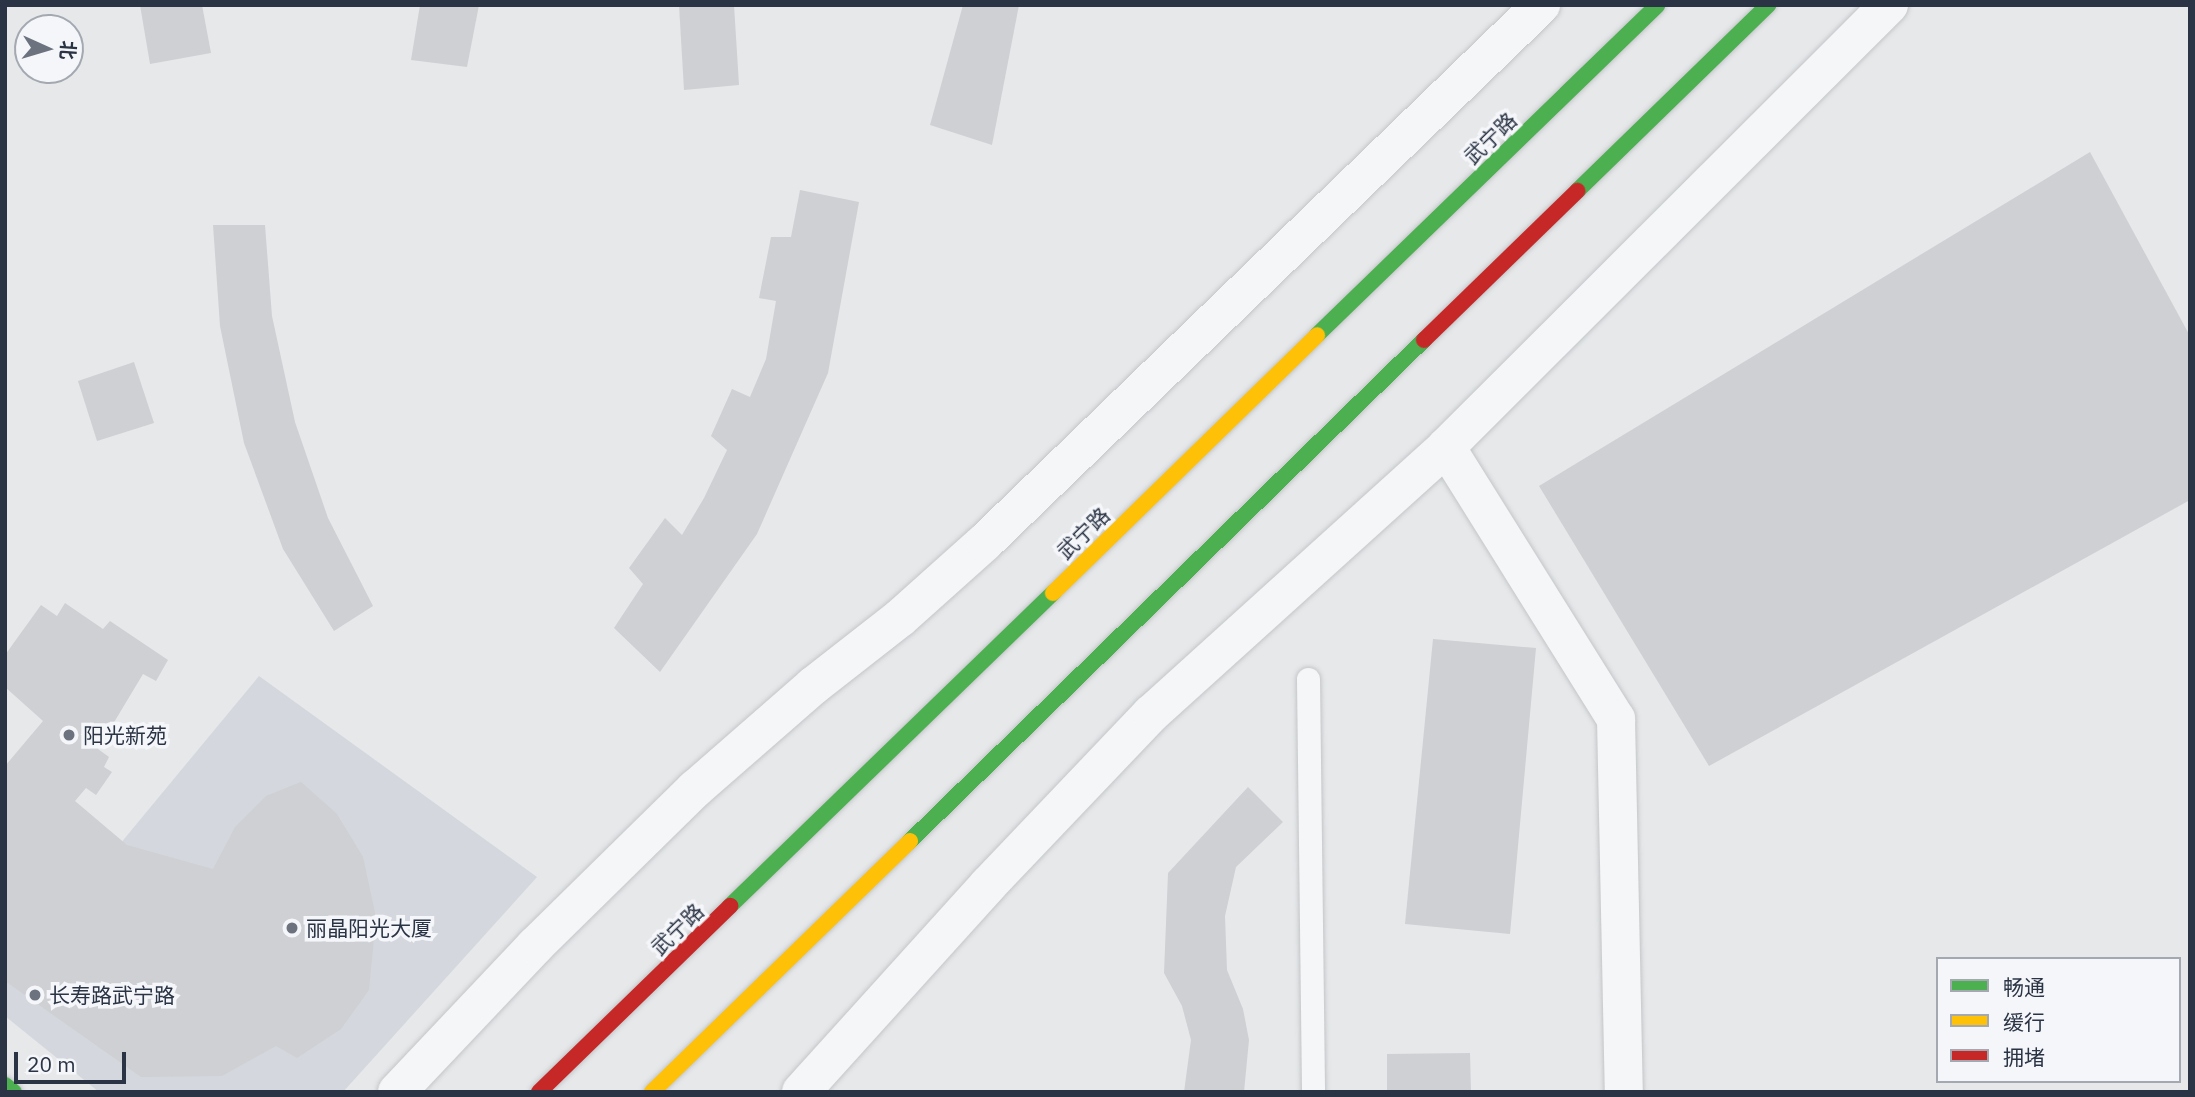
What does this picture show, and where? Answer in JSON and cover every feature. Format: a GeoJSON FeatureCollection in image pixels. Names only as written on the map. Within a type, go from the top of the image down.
{"type":"FeatureCollection","features":[{"type":"Feature","properties":{"kind":"main road","name":"武宁路"},"geometry":{"type":"LineString","coordinates":[[539,1092],[1657,5]]}},
{"type":"Feature","properties":{"kind":"main road"},"geometry":{"type":"LineString","coordinates":[[652,1092],[1768,5]]}},
{"type":"Feature","properties":{"kind":"main road"},"geometry":{"type":"LineString","coordinates":[[5,1085],[14,1092]]}},
{"type":"Feature","properties":{"kind":"street"},"geometry":{"type":"LineString","coordinates":[[397,1092],[535,946],[695,789],[813,685],[900,618],[985,542],[1541,5]]}},
{"type":"Feature","properties":{"kind":"street"},"geometry":{"type":"LineString","coordinates":[[801,1092],[988,885],[1151,715],[1446,447],[1889,5]]}},
{"type":"Feature","properties":{"kind":"street"},"geometry":{"type":"LineString","coordinates":[[1446,447],[1616,719],[1624,1092]]}},
{"type":"Feature","properties":{"kind":"lane"},"geometry":{"type":"LineString","coordinates":[[1308,679],[1313,1092]]}},
{"type":"Feature","properties":{"kind":"shaded area"},"geometry":{"type":"Polygon","coordinates":[[[259,676],[537,877],[343,1092],[99,1092],[5,1016],[5,983],[259,676]]]}},
{"type":"Feature","properties":{"kind":"building"},"geometry":{"type":"Polygon","coordinates":[[[140,5],[202,5],[211,53],[150,64],[140,5]]]}},
{"type":"Feature","properties":{"kind":"building"},"geometry":{"type":"Polygon","coordinates":[[[420,5],[479,5],[467,67],[411,60],[420,5]]]}},
{"type":"Feature","properties":{"kind":"building"},"geometry":{"type":"Polygon","coordinates":[[[679,5],[734,5],[739,85],[684,90],[679,5]]]}},
{"type":"Feature","properties":{"kind":"building"},"geometry":{"type":"Polygon","coordinates":[[[963,5],[1019,5],[992,145],[930,125],[963,5]]]}},
{"type":"Feature","properties":{"kind":"building"},"geometry":{"type":"Polygon","coordinates":[[[2090,152],[2190,336],[2190,500],[1709,766],[1539,486],[2090,152]]]}},
{"type":"Feature","properties":{"kind":"building"},"geometry":{"type":"Polygon","coordinates":[[[800,190],[859,202],[828,373],[757,534],[660,672],[614,628],[643,584],[629,568],[665,518],[682,535],[704,498],[727,450],[711,436],[732,389],[750,397],[766,359],[776,301],[759,298],[771,237],[791,237],[800,190]]]}},
{"type":"Feature","properties":{"kind":"building"},"geometry":{"type":"Polygon","coordinates":[[[213,225],[265,225],[272,316],[295,422],[328,518],[373,606],[334,631],[283,549],[244,443],[220,326],[213,225]]]}},
{"type":"Feature","properties":{"kind":"building"},"geometry":{"type":"Polygon","coordinates":[[[134,362],[154,423],[97,441],[78,381],[134,362]]]}},
{"type":"Feature","properties":{"kind":"building"},"geometry":{"type":"Polygon","coordinates":[[[65,603],[103,629],[110,621],[168,660],[156,681],[143,674],[98,749],[109,757],[104,767],[112,772],[96,795],[86,788],[75,801],[127,845],[213,869],[235,827],[266,796],[301,782],[337,814],[363,857],[376,917],[369,990],[341,1029],[297,1058],[276,1046],[222,1076],[141,1077],[5,981],[5,766],[43,721],[5,687],[5,655],[41,605],[57,616],[65,603]]]}},
{"type":"Feature","properties":{"kind":"building"},"geometry":{"type":"Polygon","coordinates":[[[1433,639],[1536,648],[1510,934],[1405,924],[1433,639]]]}},
{"type":"Feature","properties":{"kind":"building"},"geometry":{"type":"Polygon","coordinates":[[[1248,787],[1283,822],[1236,867],[1225,916],[1227,970],[1243,1009],[1249,1040],[1244,1092],[1184,1092],[1191,1040],[1182,1006],[1164,973],[1168,873],[1248,787]]]}},
{"type":"Feature","properties":{"kind":"building"},"geometry":{"type":"Polygon","coordinates":[[[1470,1053],[1471,1092],[1387,1092],[1387,1054],[1470,1053]]]}},
{"type":"Feature","properties":{"kind":"traffic: fast"},"geometry":{"type":"LineString","coordinates":[[1317,335],[1657,5]]}},
{"type":"Feature","properties":{"kind":"traffic: fast"},"geometry":{"type":"LineString","coordinates":[[1577,191],[1768,5]]}},
{"type":"Feature","properties":{"kind":"traffic: fast"},"geometry":{"type":"LineString","coordinates":[[910,841],[1424,340]]}},
{"type":"Feature","properties":{"kind":"traffic: fast"},"geometry":{"type":"LineString","coordinates":[[730,906],[1053,593]]}},
{"type":"Feature","properties":{"kind":"traffic: fast"},"geometry":{"type":"LineString","coordinates":[[5,1085],[14,1092]]}},
{"type":"Feature","properties":{"kind":"traffic: slow"},"geometry":{"type":"LineString","coordinates":[[1053,593],[1317,335]]}},
{"type":"Feature","properties":{"kind":"traffic: slow"},"geometry":{"type":"LineString","coordinates":[[652,1092],[910,841]]}},
{"type":"Feature","properties":{"kind":"traffic: jam"},"geometry":{"type":"LineString","coordinates":[[1424,340],[1577,191]]}},
{"type":"Feature","properties":{"kind":"traffic: jam"},"geometry":{"type":"LineString","coordinates":[[539,1092],[730,906]]}},
{"type":"Feature","properties":{"kind":"place","name":"阳光新苑"},"geometry":{"type":"Point","coordinates":[69,735]}},
{"type":"Feature","properties":{"kind":"place","name":"丽晶阳光大厦"},"geometry":{"type":"Point","coordinates":[292,928]}},
{"type":"Feature","properties":{"kind":"place","name":"长寿路武宁路"},"geometry":{"type":"Point","coordinates":[35,995]}}]}
